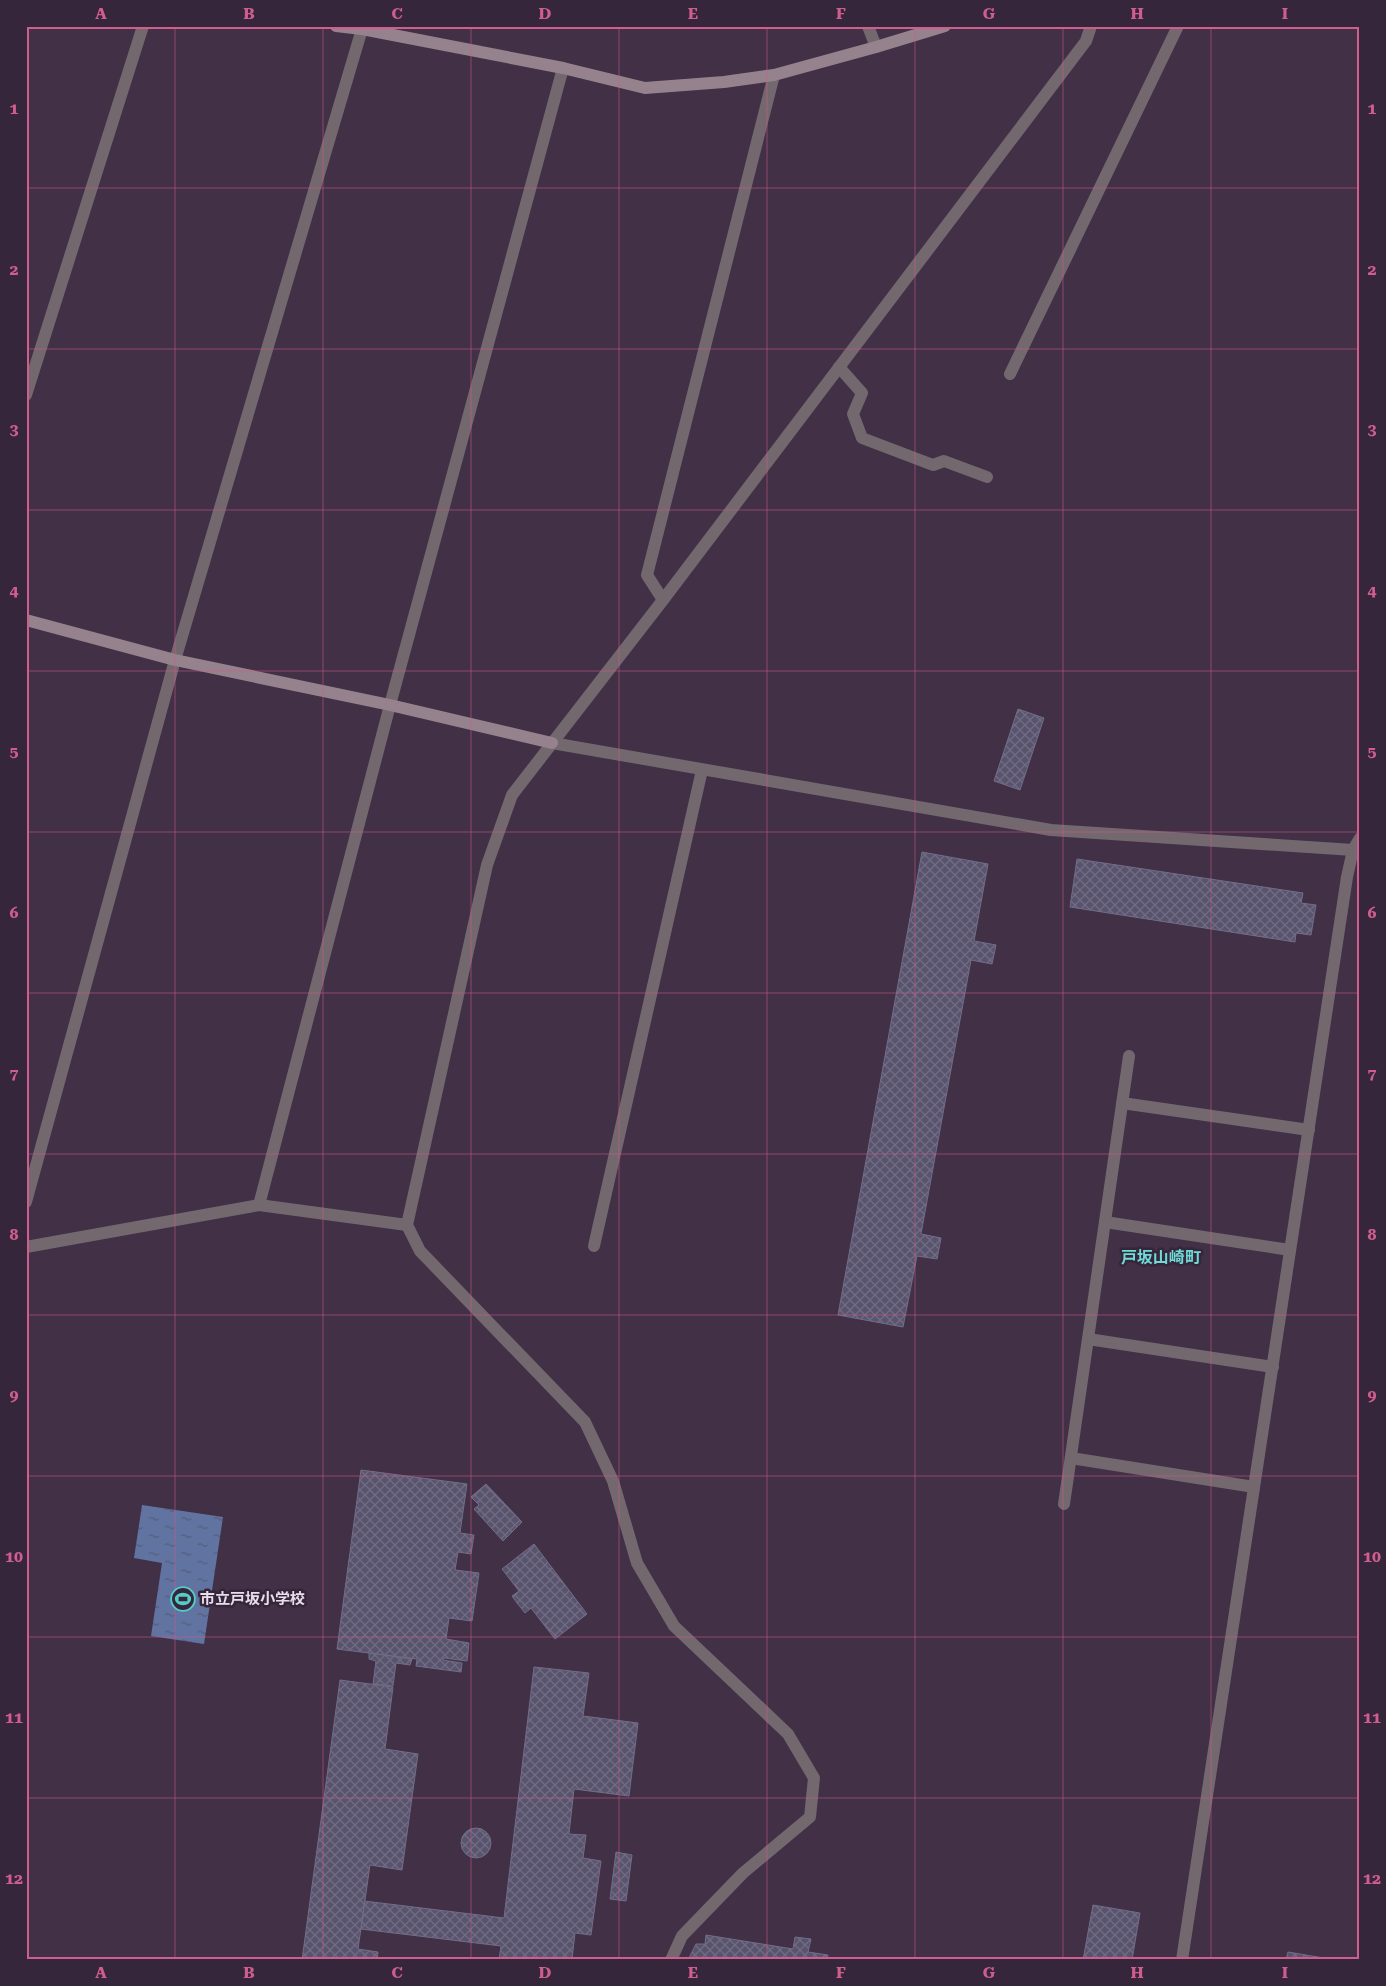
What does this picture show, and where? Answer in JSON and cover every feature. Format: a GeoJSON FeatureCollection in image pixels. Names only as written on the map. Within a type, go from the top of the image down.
{"type":"FeatureCollection","features":[{"type":"Feature","properties":{"kind":"street"},"geometry":{"type":"LineString","coordinates":[[26,395],[143,26]]}},
{"type":"Feature","properties":{"kind":"street"},"geometry":{"type":"LineString","coordinates":[[336,26],[362,29],[564,68],[645,88],[724,82],[774,74],[876,48],[945,26]]}},
{"type":"Feature","properties":{"kind":"street"},"geometry":{"type":"LineString","coordinates":[[868,26],[876,48]]}},
{"type":"Feature","properties":{"kind":"street"},"geometry":{"type":"LineString","coordinates":[[671,1960],[682,1936],[743,1873],[810,1817],[814,1778],[788,1734],[674,1626],[637,1563],[613,1481],[585,1422],[420,1251],[407,1225],[487,865],[512,795],[663,600],[1086,41],[1091,26]]}},
{"type":"Feature","properties":{"kind":"street"},"geometry":{"type":"LineString","coordinates":[[1010,374],[1178,26]]}},
{"type":"Feature","properties":{"kind":"street"},"geometry":{"type":"LineString","coordinates":[[26,1202],[175,660],[362,29]]}},
{"type":"Feature","properties":{"kind":"street"},"geometry":{"type":"LineString","coordinates":[[259,1205],[390,705],[564,68]]}},
{"type":"Feature","properties":{"kind":"street"},"geometry":{"type":"LineString","coordinates":[[663,600],[647,574],[774,74]]}},
{"type":"Feature","properties":{"kind":"street"},"geometry":{"type":"LineString","coordinates":[[839,367],[862,393],[853,414],[862,438],[933,465],[944,461],[987,477]]}},
{"type":"Feature","properties":{"kind":"street"},"geometry":{"type":"LineString","coordinates":[[26,620],[175,660],[390,705],[552,743],[702,770],[1052,830],[1353,850]]}},
{"type":"Feature","properties":{"kind":"street"},"geometry":{"type":"LineString","coordinates":[[594,1246],[702,770]]}},
{"type":"Feature","properties":{"kind":"street"},"geometry":{"type":"LineString","coordinates":[[1182,1960],[1347,877],[1353,850],[1360,838]]}},
{"type":"Feature","properties":{"kind":"street"},"geometry":{"type":"LineString","coordinates":[[1064,1504],[1129,1056]]}},
{"type":"Feature","properties":{"kind":"street"},"geometry":{"type":"LineString","coordinates":[[1122,1103],[1309,1130]]}},
{"type":"Feature","properties":{"kind":"street"},"geometry":{"type":"LineString","coordinates":[[26,1247],[259,1205],[407,1225]]}},
{"type":"Feature","properties":{"kind":"street"},"geometry":{"type":"LineString","coordinates":[[1105,1222],[1290,1250]]}},
{"type":"Feature","properties":{"kind":"street"},"geometry":{"type":"LineString","coordinates":[[1088,1339],[1272,1367]]}},
{"type":"Feature","properties":{"kind":"street"},"geometry":{"type":"LineString","coordinates":[[1071,1458],[1254,1488]]}},
{"type":"Feature","properties":{"kind":"water","name":"市立戸坂小学校"},"geometry":{"type":"Polygon","coordinates":[[[142,1505],[223,1517],[204,1644],[151,1636],[162,1563],[134,1558],[142,1505]]]}},
{"type":"Feature","properties":{"kind":"building"},"geometry":{"type":"Polygon","coordinates":[[[1018,709],[1044,718],[1020,790],[994,781],[1018,709]]]}},
{"type":"Feature","properties":{"kind":"building"},"geometry":{"type":"Polygon","coordinates":[[[922,852],[988,864],[974,941],[996,945],[992,964],[971,960],[921,1234],[941,1238],[937,1259],[917,1256],[903,1327],[838,1315],[922,852]]]}},
{"type":"Feature","properties":{"kind":"building"},"geometry":{"type":"Polygon","coordinates":[[[1077,859],[1303,893],[1301,903],[1316,905],[1311,935],[1296,933],[1295,942],[1070,907],[1077,859]]]}},
{"type":"Feature","properties":{"kind":"building"},"geometry":{"type":"Polygon","coordinates":[[[361,1470],[467,1484],[460,1533],[474,1535],[471,1554],[458,1552],[455,1570],[479,1573],[472,1621],[449,1618],[446,1639],[469,1643],[467,1661],[444,1658],[443,1660],[462,1663],[461,1672],[416,1666],[417,1659],[337,1649],[361,1470]]]}},
{"type":"Feature","properties":{"kind":"building"},"geometry":{"type":"Polygon","coordinates":[[[486,1484],[522,1522],[503,1541],[474,1509],[479,1505],[471,1497],[486,1484]]]}},
{"type":"Feature","properties":{"kind":"building"},"geometry":{"type":"Polygon","coordinates":[[[534,1544],[587,1614],[555,1639],[531,1608],[525,1613],[517,1603],[512,1596],[519,1591],[502,1569],[534,1544]]]}},
{"type":"Feature","properties":{"kind":"building"},"geometry":{"type":"Polygon","coordinates":[[[369,1653],[412,1659],[410,1665],[396,1663],[393,1686],[373,1684],[376,1661],[369,1659],[369,1653]]]}},
{"type":"Feature","properties":{"kind":"building"},"geometry":{"type":"Polygon","coordinates":[[[534,1667],[589,1673],[583,1716],[638,1723],[629,1796],[574,1789],[569,1834],[586,1835],[583,1858],[601,1861],[591,1935],[575,1933],[572,1960],[499,1960],[501,1946],[361,1929],[364,1901],[504,1918],[534,1667]]]}},
{"type":"Feature","properties":{"kind":"building"},"geometry":{"type":"Polygon","coordinates":[[[340,1680],[393,1687],[385,1749],[418,1754],[402,1870],[370,1865],[358,1949],[378,1952],[377,1960],[302,1960],[340,1680]]]}},
{"type":"Feature","properties":{"kind":"building"},"geometry":{"type":"Polygon","coordinates":[[[476,1828],[487,1832],[491,1843],[487,1854],[476,1858],[465,1854],[461,1843],[465,1832],[476,1828]]]}},
{"type":"Feature","properties":{"kind":"building"},"geometry":{"type":"Polygon","coordinates":[[[616,1852],[632,1855],[626,1901],[610,1899],[616,1852]]]}},
{"type":"Feature","properties":{"kind":"building"},"geometry":{"type":"Polygon","coordinates":[[[1093,1905],[1140,1913],[1132,1960],[1083,1960],[1093,1905]]]}},
{"type":"Feature","properties":{"kind":"building"},"geometry":{"type":"Polygon","coordinates":[[[706,1935],[793,1949],[795,1937],[811,1939],[808,1952],[828,1955],[827,1960],[688,1960],[696,1944],[705,1944],[706,1935]]]}},
{"type":"Feature","properties":{"kind":"building"},"geometry":{"type":"Polygon","coordinates":[[[1288,1952],[1336,1960],[1286,1960],[1288,1952]]]}},
{"type":"Feature","properties":{"kind":"place","name":"市立戸坂小学校"},"geometry":{"type":"Point","coordinates":[183,1599]}},
{"type":"Feature","properties":{"kind":"district","name":"戸坂山崎町"},"geometry":{"type":"Point","coordinates":[1161,1257]}}]}
